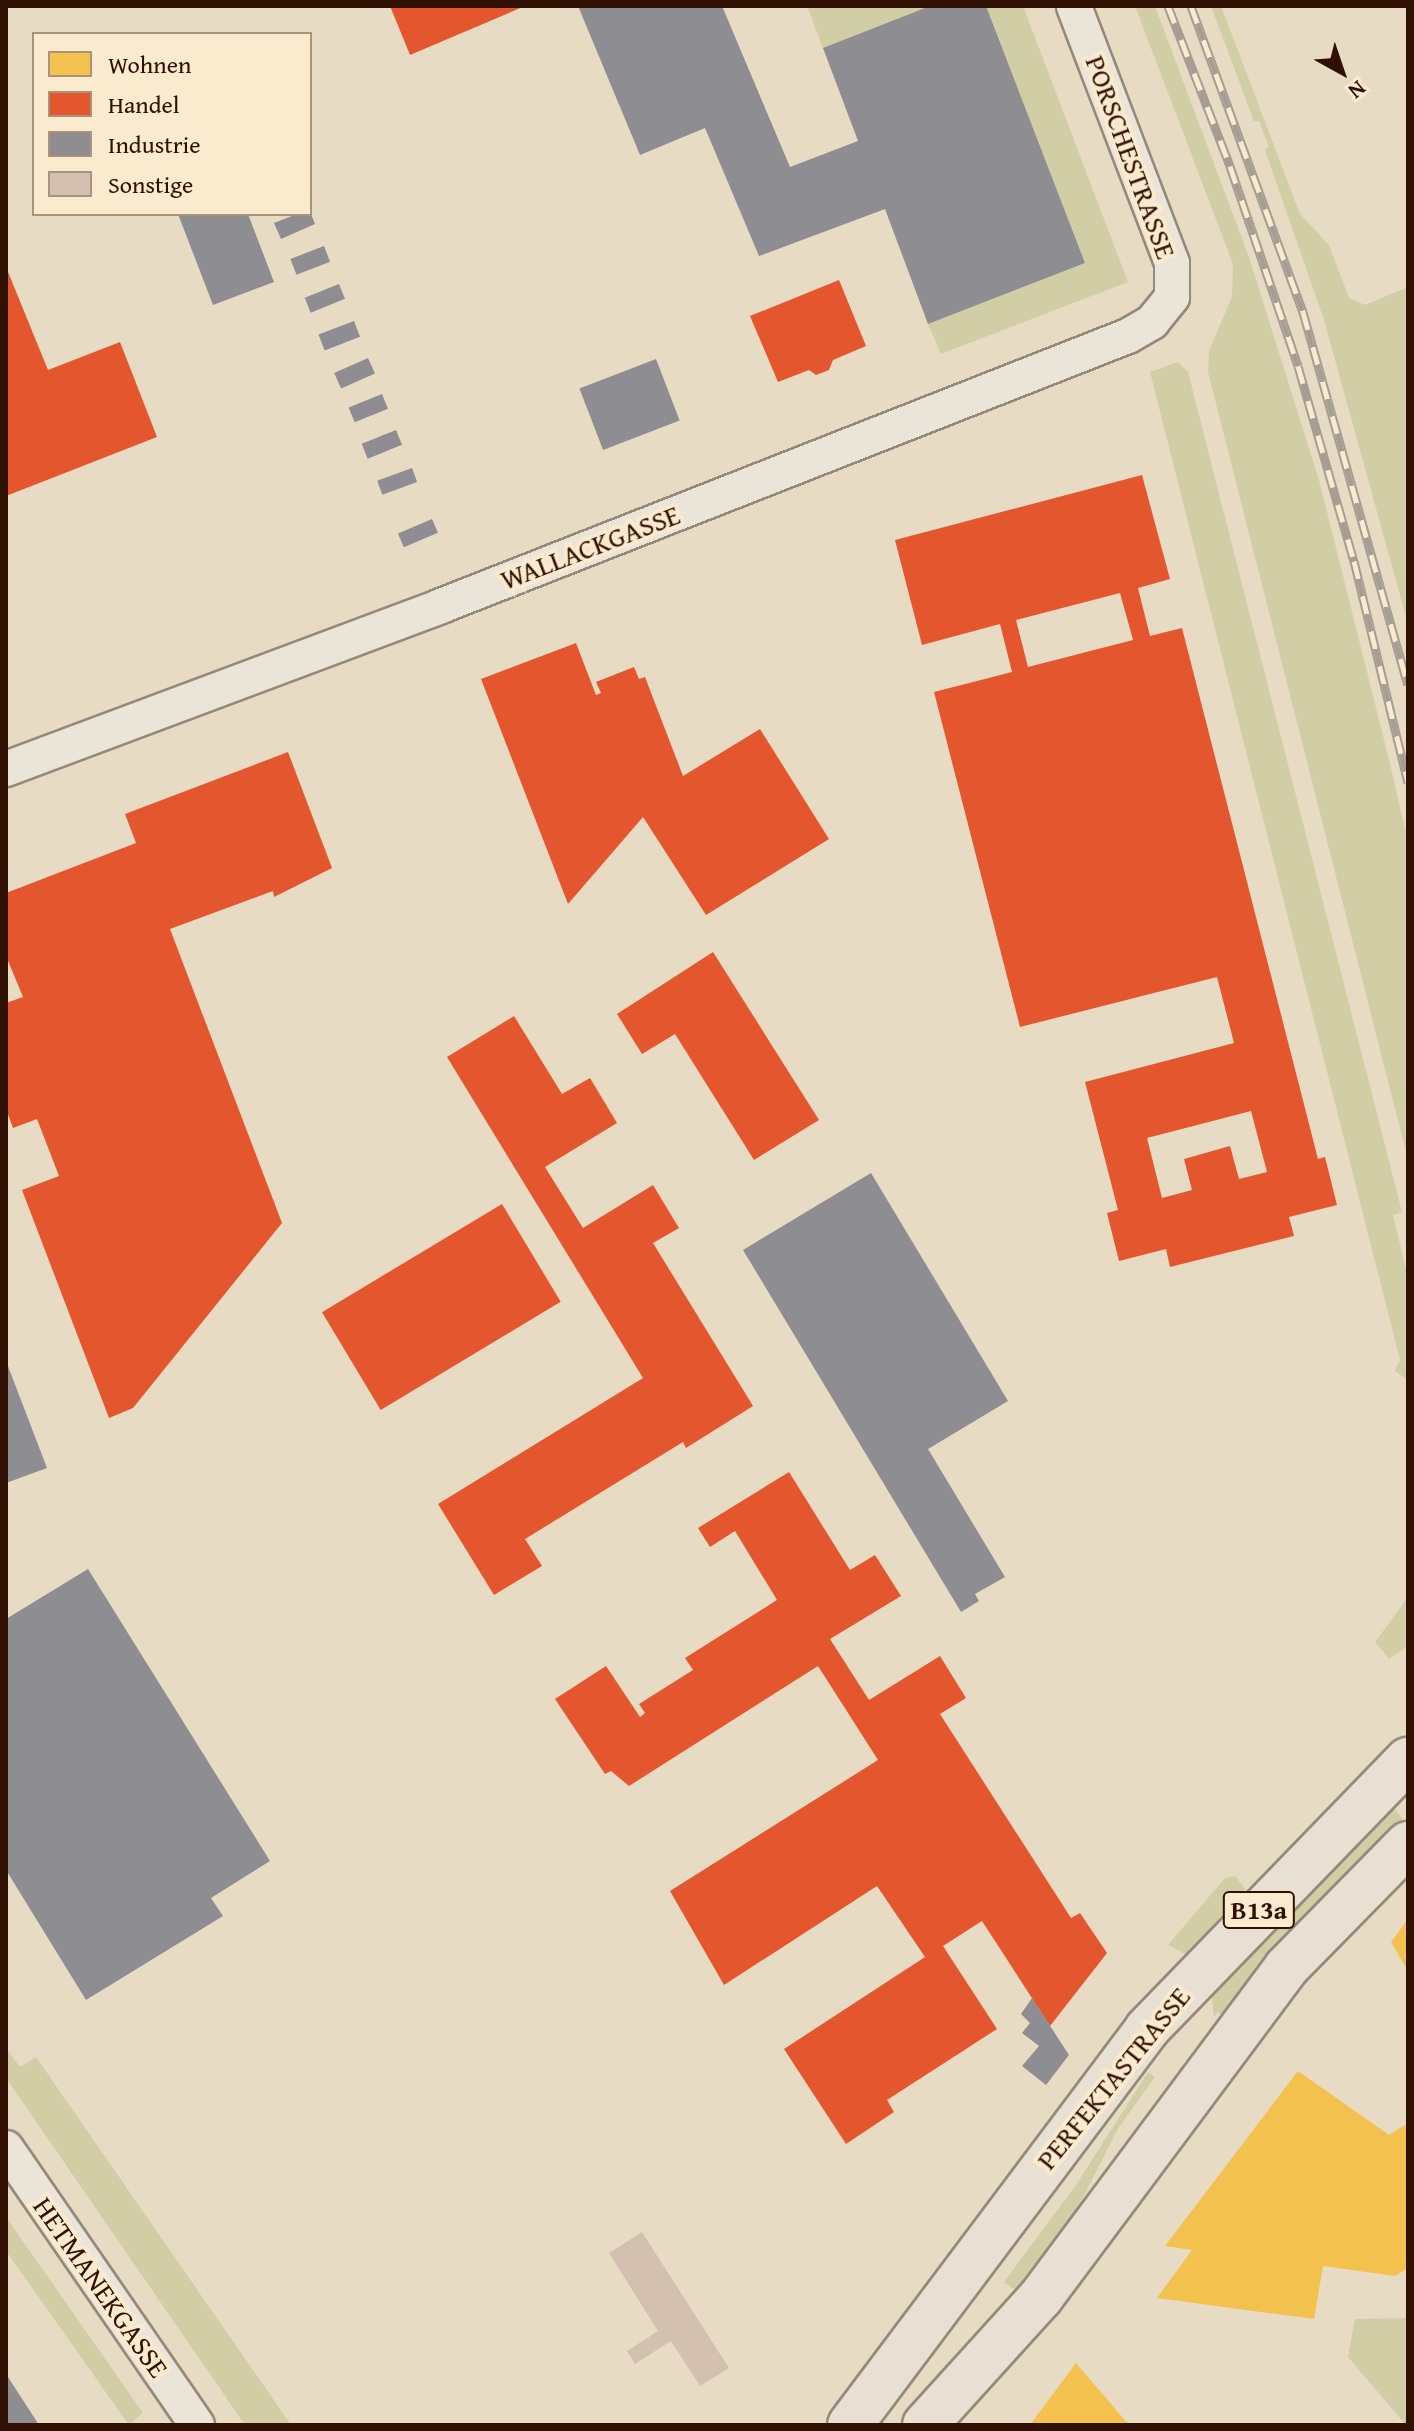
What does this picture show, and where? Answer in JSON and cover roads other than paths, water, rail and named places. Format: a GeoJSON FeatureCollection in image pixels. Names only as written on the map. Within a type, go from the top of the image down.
{"type":"FeatureCollection","features":[{"type":"Feature","properties":{"kind":"main road","name":"PERFEKTASTRASSE"},"geometry":{"type":"LineString","coordinates":[[850,2425],[1147,2029],[1408,1760]]}},
{"type":"Feature","properties":{"kind":"main road","name":"B13a"},"geometry":{"type":"LineString","coordinates":[[925,2425],[1041,2297],[1286,1968],[1408,1844]]}},
{"type":"Feature","properties":{"kind":"street","name":"PORSCHESTRASSE"},"geometry":{"type":"LineString","coordinates":[[1074,6],[1172,263],[1172,297],[1165,309]]}},
{"type":"Feature","properties":{"kind":"street","name":"WALLACKGASSE"},"geometry":{"type":"LineString","coordinates":[[6,769],[441,606],[1099,348],[1128,336],[1165,309]]}},
{"type":"Feature","properties":{"kind":"street","name":"HETMANEKGASSE"},"geometry":{"type":"LineString","coordinates":[[6,2148],[197,2425]]}},
{"type":"Feature","properties":{"kind":"railway"},"geometry":{"type":"LineString","coordinates":[[1168,6],[1230,166],[1298,366],[1354,561],[1408,782]]}},
{"type":"Feature","properties":{"kind":"railway"},"geometry":{"type":"LineString","coordinates":[[1191,6],[1303,312],[1408,685]]}}]}
